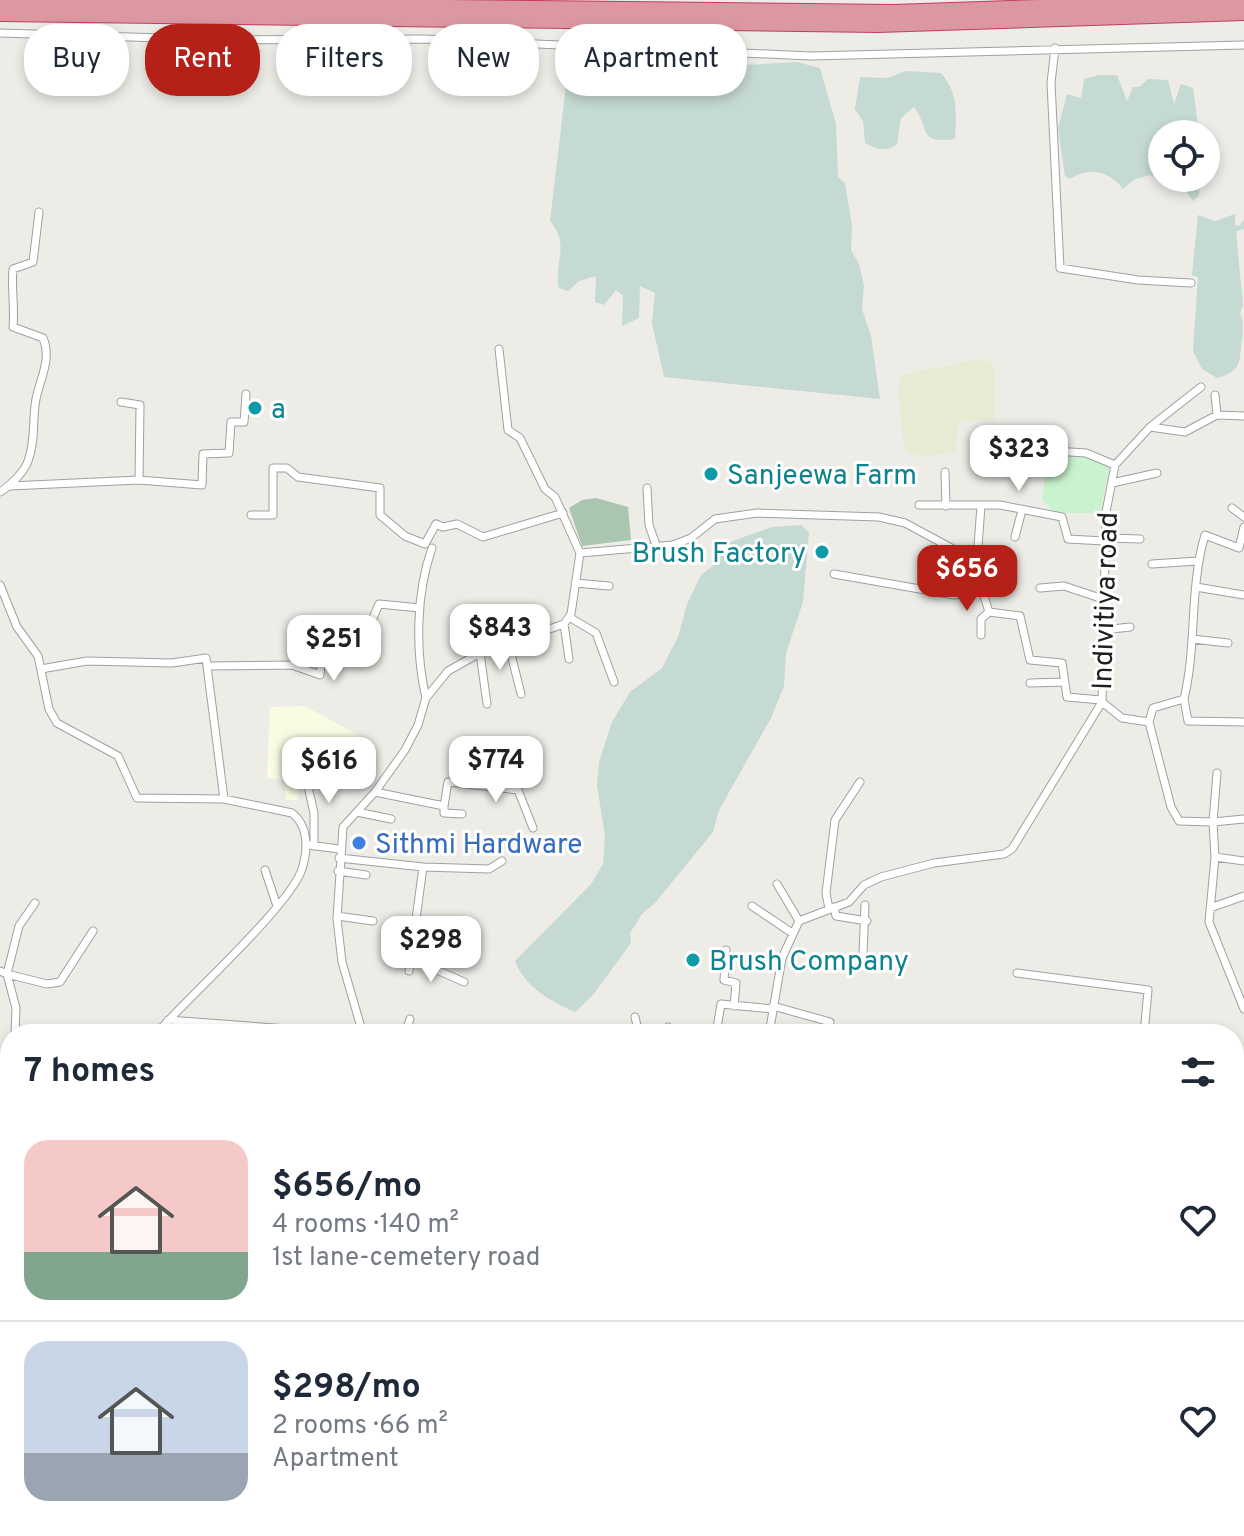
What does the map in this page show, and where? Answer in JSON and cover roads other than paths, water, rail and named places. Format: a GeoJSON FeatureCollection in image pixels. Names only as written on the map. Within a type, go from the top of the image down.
{"type":"FeatureCollection","features":[{"type":"Feature","properties":{"kind":"highway"},"geometry":{"type":"LineString","coordinates":[[0,2],[893,12],[1244,0]]}},
{"type":"Feature","properties":{"kind":"highway"},"geometry":{"type":"LineString","coordinates":[[0,14],[878,25],[1244,13]]}},
{"type":"Feature","properties":{"kind":"street"},"geometry":{"type":"LineString","coordinates":[[0,33],[227,40],[425,39],[811,56],[1244,45]]}},
{"type":"Feature","properties":{"kind":"street"},"geometry":{"type":"LineString","coordinates":[[1055,48],[1051,83],[1060,268],[1138,280],[1191,283]]}},
{"type":"Feature","properties":{"kind":"street"},"geometry":{"type":"LineString","coordinates":[[0,492],[10,486],[27,465],[36,398],[45,374],[43,338],[13,327],[15,310],[11,294],[13,269],[33,262],[39,212]]}},
{"type":"Feature","properties":{"kind":"street"},"geometry":{"type":"LineString","coordinates":[[499,349],[508,430],[520,438],[545,489],[555,497],[580,553],[566,620],[569,659]]}},
{"type":"Feature","properties":{"kind":"street"},"geometry":{"type":"LineString","coordinates":[[1054,451],[1086,453],[1115,465],[1150,427],[1201,387]]}},
{"type":"Feature","properties":{"kind":"street"},"geometry":{"type":"LineString","coordinates":[[10,486],[139,480],[202,485],[203,454],[229,453],[231,422],[244,422],[246,394]]}},
{"type":"Feature","properties":{"kind":"street"},"geometry":{"type":"LineString","coordinates":[[1215,395],[1217,415]]}},
{"type":"Feature","properties":{"kind":"street"},"geometry":{"type":"LineString","coordinates":[[121,402],[140,405],[139,480]]}},
{"type":"Feature","properties":{"kind":"street"},"geometry":{"type":"LineString","coordinates":[[1150,427],[1185,432],[1217,415],[1244,416]]}},
{"type":"Feature","properties":{"kind":"street","name":"Indivitiya road"},"geometry":{"type":"LineString","coordinates":[[799,921],[849,902],[864,885],[881,877],[934,863],[1004,854],[1012,849],[1102,701],[1104,539],[1115,465]]}},
{"type":"Feature","properties":{"kind":"street"},"geometry":{"type":"LineString","coordinates":[[251,515],[273,515],[273,468],[292,470],[298,477],[380,488],[380,515],[405,536],[425,544],[436,524],[443,527],[457,524],[483,537],[563,513]]}},
{"type":"Feature","properties":{"kind":"street"},"geometry":{"type":"LineString","coordinates":[[945,472],[946,506]]}},
{"type":"Feature","properties":{"kind":"street"},"geometry":{"type":"LineString","coordinates":[[1112,483],[1157,473]]}},
{"type":"Feature","properties":{"kind":"street"},"geometry":{"type":"LineString","coordinates":[[647,488],[649,525],[656,545]]}},
{"type":"Feature","properties":{"kind":"street"},"geometry":{"type":"LineString","coordinates":[[919,505],[981,506],[1062,517],[1068,539],[1140,539]]}},
{"type":"Feature","properties":{"kind":"street"},"geometry":{"type":"LineString","coordinates":[[978,546],[981,506]]}},
{"type":"Feature","properties":{"kind":"street"},"geometry":{"type":"LineString","coordinates":[[1232,508],[1244,517]]}},
{"type":"Feature","properties":{"kind":"street"},"geometry":{"type":"LineString","coordinates":[[1015,537],[1022,510]]}},
{"type":"Feature","properties":{"kind":"street"},"geometry":{"type":"LineString","coordinates":[[580,553],[691,538],[715,519],[757,513],[879,517],[905,523],[960,551],[975,567],[989,612]]}},
{"type":"Feature","properties":{"kind":"street"},"geometry":{"type":"LineString","coordinates":[[1244,527],[1239,548],[1205,535],[1198,561],[1184,699],[1188,721],[1244,722]]}},
{"type":"Feature","properties":{"kind":"street"},"geometry":{"type":"LineString","coordinates":[[426,698],[421,676],[420,608],[424,570],[432,548]]}},
{"type":"Feature","properties":{"kind":"street"},"geometry":{"type":"LineString","coordinates":[[1152,564],[1198,561]]}},
{"type":"Feature","properties":{"kind":"street"},"geometry":{"type":"LineString","coordinates":[[834,574],[954,595],[983,591]]}},
{"type":"Feature","properties":{"kind":"street"},"geometry":{"type":"LineString","coordinates":[[575,583],[609,586]]}},
{"type":"Feature","properties":{"kind":"street"},"geometry":{"type":"LineString","coordinates":[[0,585],[17,627],[38,656],[49,709],[57,723],[118,756],[137,798],[224,799],[292,813],[304,829],[310,845]]}},
{"type":"Feature","properties":{"kind":"street"},"geometry":{"type":"LineString","coordinates":[[1040,588],[1064,586],[1103,599]]}},
{"type":"Feature","properties":{"kind":"street"},"geometry":{"type":"LineString","coordinates":[[1196,587],[1244,595]]}},
{"type":"Feature","properties":{"kind":"street"},"geometry":{"type":"LineString","coordinates":[[208,666],[292,665],[320,675],[325,636],[366,634],[379,604],[420,608]]}},
{"type":"Feature","properties":{"kind":"street"},"geometry":{"type":"LineString","coordinates":[[981,635],[981,619],[989,612],[1020,616],[1030,660],[1059,660],[1064,666],[1067,697],[1102,701],[1122,718],[1149,722]]}},
{"type":"Feature","properties":{"kind":"street"},"geometry":{"type":"LineString","coordinates":[[360,1024],[342,962],[337,916],[343,827],[375,792],[405,750],[418,725],[426,698],[448,671],[480,653],[566,620],[596,633],[614,682]]}},
{"type":"Feature","properties":{"kind":"street"},"geometry":{"type":"LineString","coordinates":[[1103,630],[1130,627]]}},
{"type":"Feature","properties":{"kind":"street"},"geometry":{"type":"LineString","coordinates":[[1192,639],[1228,643]]}},
{"type":"Feature","properties":{"kind":"street"},"geometry":{"type":"LineString","coordinates":[[508,642],[521,694]]}},
{"type":"Feature","properties":{"kind":"street"},"geometry":{"type":"LineString","coordinates":[[480,653],[487,704]]}},
{"type":"Feature","properties":{"kind":"street"},"geometry":{"type":"LineString","coordinates":[[41,669],[87,661],[172,663],[206,658],[224,799]]}},
{"type":"Feature","properties":{"kind":"street"},"geometry":{"type":"LineString","coordinates":[[1030,683],[1064,682]]}},
{"type":"Feature","properties":{"kind":"street"},"geometry":{"type":"LineString","coordinates":[[1184,699],[1153,708],[1149,722],[1171,807],[1179,821],[1244,819]]}},
{"type":"Feature","properties":{"kind":"street"},"geometry":{"type":"LineString","coordinates":[[165,1024],[277,906],[301,872],[310,845],[314,813],[304,769]]}},
{"type":"Feature","properties":{"kind":"street"},"geometry":{"type":"LineString","coordinates":[[1217,773],[1213,822],[1215,857],[1209,922],[1244,1009]]}},
{"type":"Feature","properties":{"kind":"street"},"geometry":{"type":"LineString","coordinates":[[462,814],[444,813],[448,782],[518,790],[533,828]]}},
{"type":"Feature","properties":{"kind":"street"},"geometry":{"type":"LineString","coordinates":[[860,782],[835,820],[826,893],[836,916],[867,921]]}},
{"type":"Feature","properties":{"kind":"street"},"geometry":{"type":"LineString","coordinates":[[375,792],[444,806]]}},
{"type":"Feature","properties":{"kind":"street"},"geometry":{"type":"LineString","coordinates":[[357,812],[391,819]]}},
{"type":"Feature","properties":{"kind":"street"},"geometry":{"type":"LineString","coordinates":[[310,845],[423,867],[489,869],[502,861]]}},
{"type":"Feature","properties":{"kind":"street"},"geometry":{"type":"LineString","coordinates":[[1215,857],[1244,861]]}},
{"type":"Feature","properties":{"kind":"street"},"geometry":{"type":"LineString","coordinates":[[409,971],[423,867]]}},
{"type":"Feature","properties":{"kind":"street"},"geometry":{"type":"LineString","coordinates":[[265,870],[277,906]]}},
{"type":"Feature","properties":{"kind":"street"},"geometry":{"type":"LineString","coordinates":[[338,871],[366,875]]}},
{"type":"Feature","properties":{"kind":"street"},"geometry":{"type":"LineString","coordinates":[[771,1024],[782,958],[799,921],[777,884]]}},
{"type":"Feature","properties":{"kind":"street"},"geometry":{"type":"LineString","coordinates":[[1210,908],[1244,896]]}},
{"type":"Feature","properties":{"kind":"street"},"geometry":{"type":"LineString","coordinates":[[15,1024],[16,1008],[4,972],[19,926],[35,903]]}},
{"type":"Feature","properties":{"kind":"street"},"geometry":{"type":"LineString","coordinates":[[863,954],[867,921],[865,905]]}},
{"type":"Feature","properties":{"kind":"street"},"geometry":{"type":"LineString","coordinates":[[752,906],[792,933]]}},
{"type":"Feature","properties":{"kind":"street"},"geometry":{"type":"LineString","coordinates":[[337,916],[373,921]]}},
{"type":"Feature","properties":{"kind":"street"},"geometry":{"type":"LineString","coordinates":[[4,972],[47,984],[60,982],[93,931]]}},
{"type":"Feature","properties":{"kind":"street"},"geometry":{"type":"LineString","coordinates":[[726,950],[724,980],[736,983],[734,1006]]}},
{"type":"Feature","properties":{"kind":"street"},"geometry":{"type":"LineString","coordinates":[[410,958],[464,982]]}},
{"type":"Feature","properties":{"kind":"street"},"geometry":{"type":"LineString","coordinates":[[1017,973],[1148,990],[1145,1024]]}},
{"type":"Feature","properties":{"kind":"street"},"geometry":{"type":"LineString","coordinates":[[718,1024],[721,1004],[773,1008],[830,1024]]}},
{"type":"Feature","properties":{"kind":"street"},"geometry":{"type":"LineString","coordinates":[[635,1017],[637,1024]]}},
{"type":"Feature","properties":{"kind":"street"},"geometry":{"type":"LineString","coordinates":[[408,1024],[410,1019]]}},
{"type":"Feature","properties":{"kind":"street"},"geometry":{"type":"LineString","coordinates":[[168,1020],[204,1024]]}},
{"type":"Feature","properties":{"kind":"place","name":"a"},"geometry":{"type":"Point","coordinates":[255,408]}},
{"type":"Feature","properties":{"kind":"place","name":"Sanjeewa Farm"},"geometry":{"type":"Point","coordinates":[711,474]}},
{"type":"Feature","properties":{"kind":"place","name":"Brush Factory"},"geometry":{"type":"Point","coordinates":[822,552]}},
{"type":"Feature","properties":{"kind":"place","name":"Sithmi Hardware"},"geometry":{"type":"Point","coordinates":[359,843]}},
{"type":"Feature","properties":{"kind":"place","name":"Brush Company"},"geometry":{"type":"Point","coordinates":[693,960]}}]}
